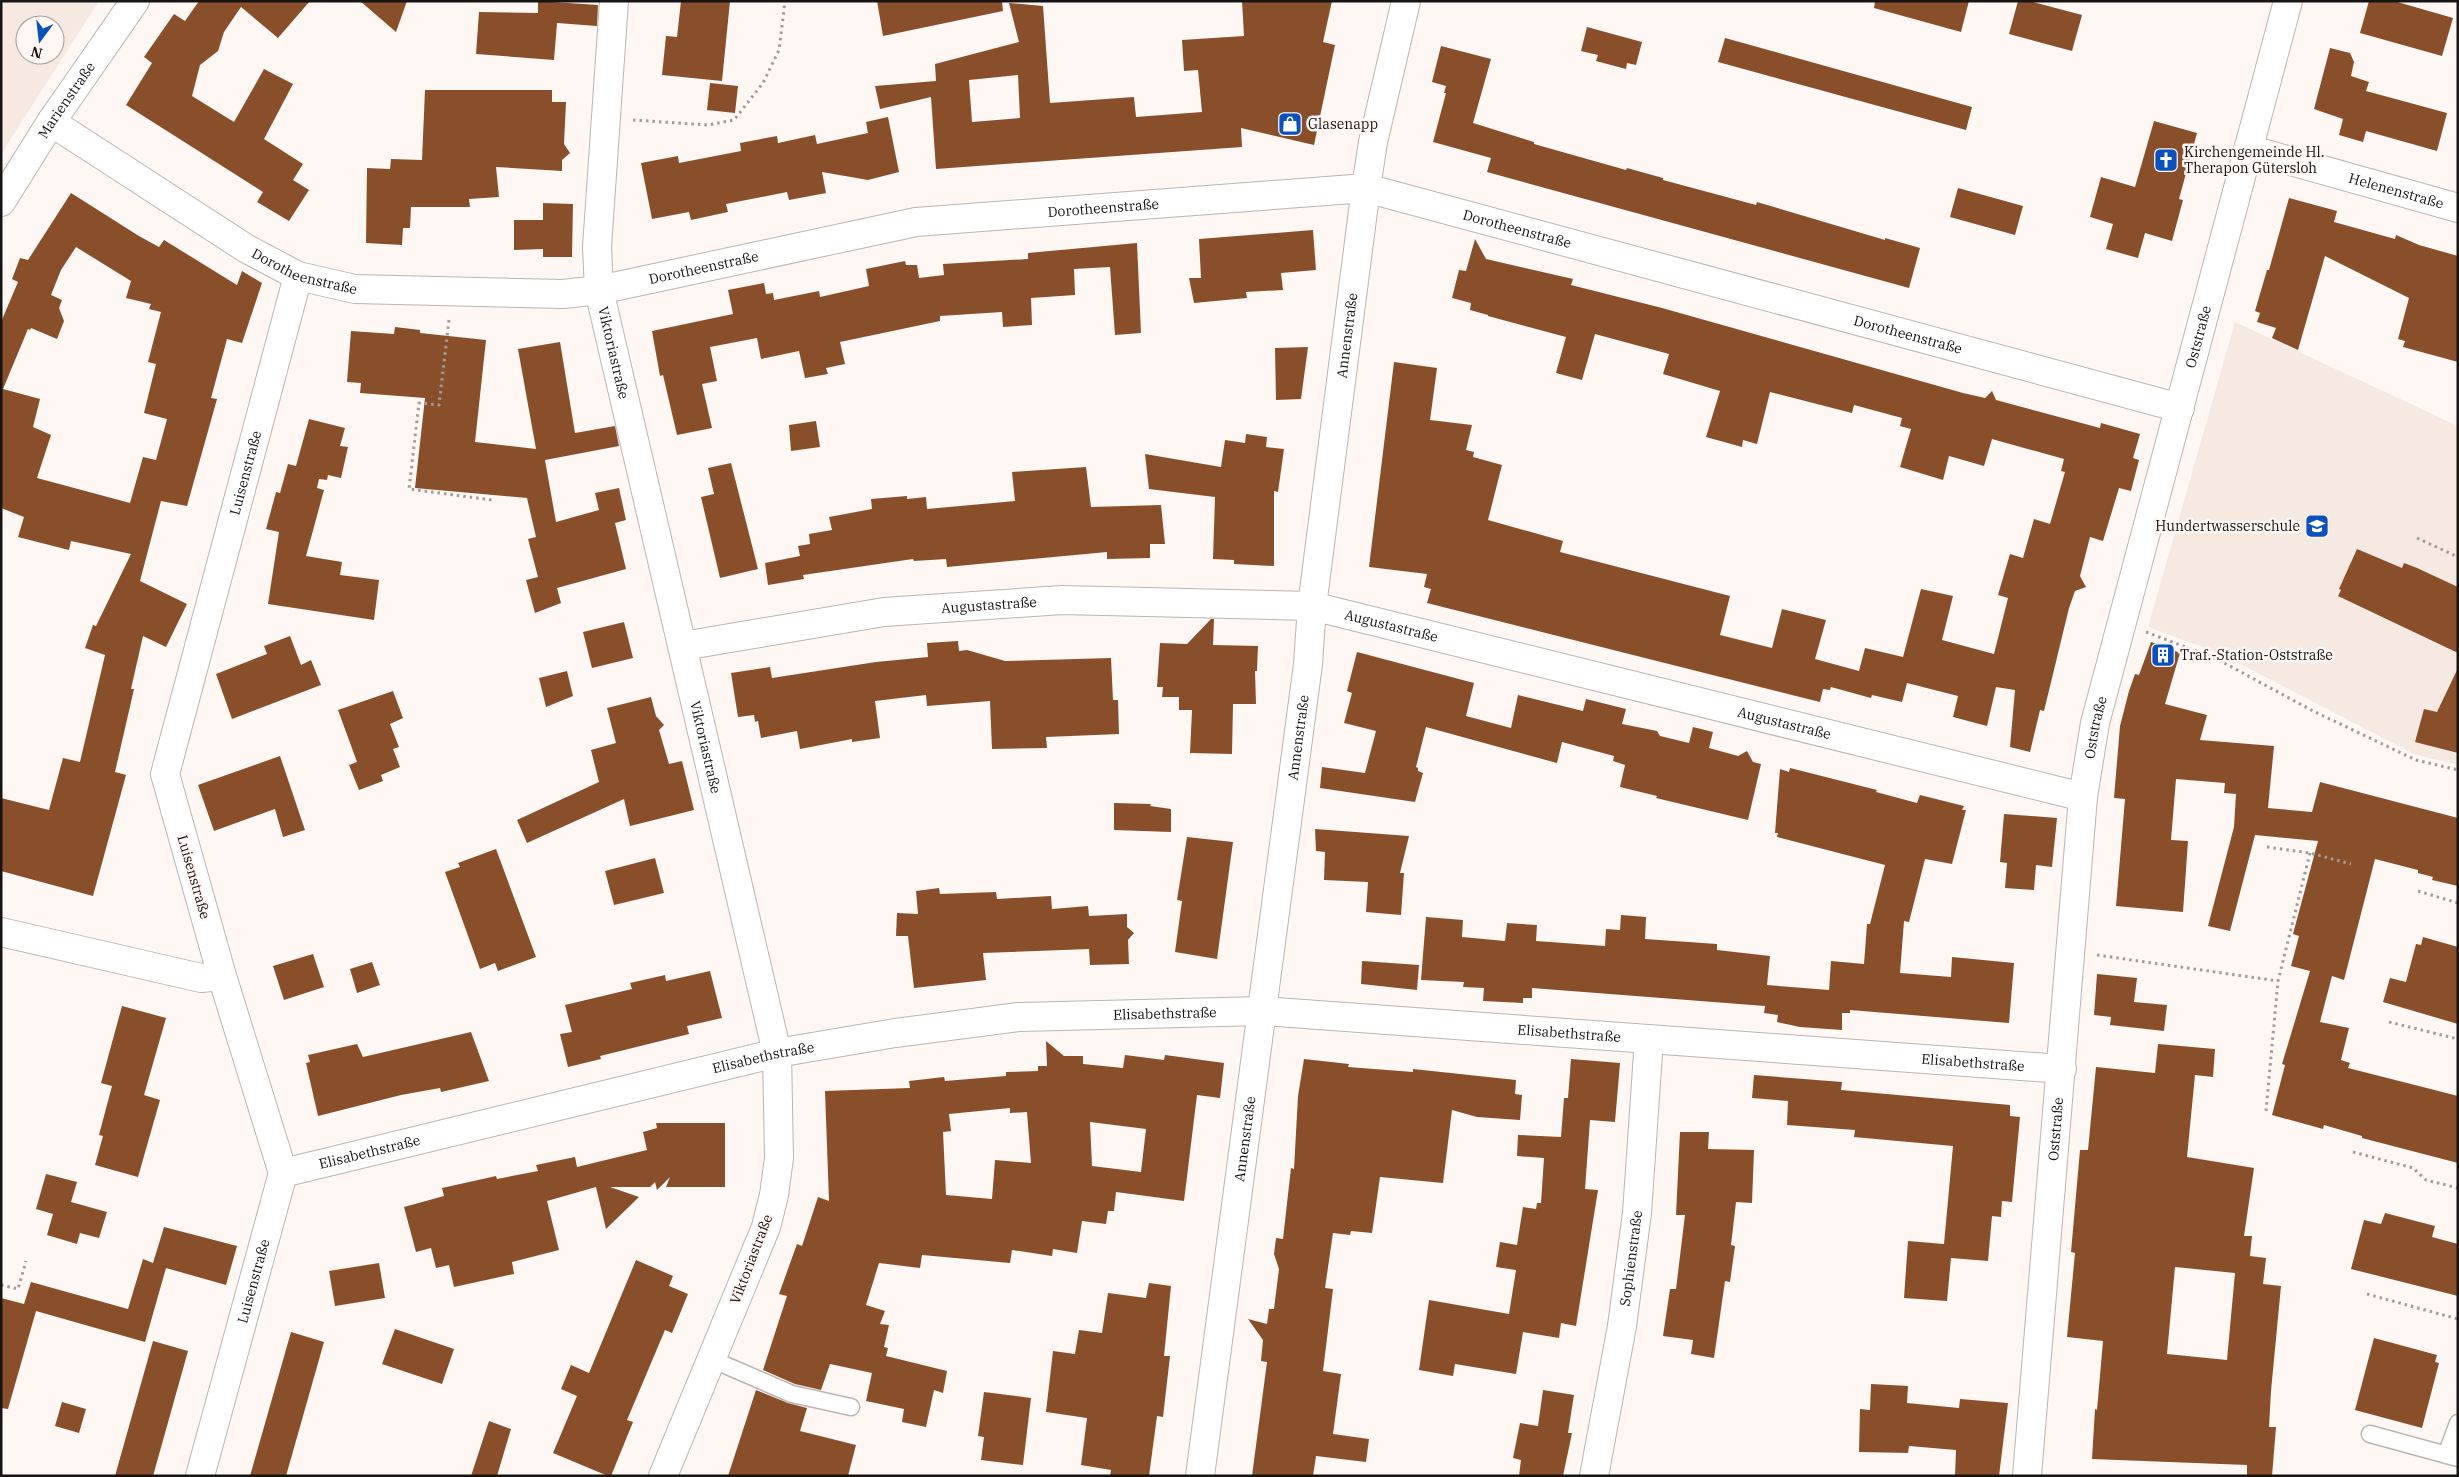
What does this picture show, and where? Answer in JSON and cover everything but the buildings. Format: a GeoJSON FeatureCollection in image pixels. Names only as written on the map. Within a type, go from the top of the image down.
{"type":"FeatureCollection","features":[{"type":"Feature","properties":{"kind":"street","name":"Marienstraße"},"geometry":{"type":"LineString","coordinates":[[1,202],[51,122],[135,1]]}},
{"type":"Feature","properties":{"kind":"street","name":"Viktoriastraße"},"geometry":{"type":"LineString","coordinates":[[614,1],[596,247],[599,290],[777,1053],[779,1158],[774,1195],[766,1227],[663,1476]]}},
{"type":"Feature","properties":{"kind":"street","name":"Annenstraße"},"geometry":{"type":"LineString","coordinates":[[1200,1476],[1308,664],[1312,606],[1366,188],[1373,142],[1406,1]]}},
{"type":"Feature","properties":{"kind":"street","name":"Oststraße"},"geometry":{"type":"LineString","coordinates":[[2027,1476],[2072,951],[2083,797],[2094,724],[2288,1]]}},
{"type":"Feature","properties":{"kind":"street","name":"Dorotheenstraße"},"geometry":{"type":"LineString","coordinates":[[51,122],[247,249],[298,276],[355,289],[563,294],[599,290],[916,222],[1366,188],[2180,408]]}},
{"type":"Feature","properties":{"kind":"street","name":"Helenenstraße"},"geometry":{"type":"LineString","coordinates":[[2248,149],[2458,208]]}},
{"type":"Feature","properties":{"kind":"street","name":"Luisenstraße"},"geometry":{"type":"LineString","coordinates":[[200,1476],[283,1173],[222,976],[165,774],[298,276]]}},
{"type":"Feature","properties":{"kind":"street","name":"Augustastraße"},"geometry":{"type":"LineString","coordinates":[[683,646],[884,612],[1062,600],[1312,606],[2083,797]]}},
{"type":"Feature","properties":{"kind":"street"},"geometry":{"type":"LineString","coordinates":[[1,932],[200,978],[222,976]]}},
{"type":"Feature","properties":{"kind":"street","name":"Elisabethstraße"},"geometry":{"type":"LineString","coordinates":[[283,1173],[777,1053],[894,1033],[1020,1017],[1263,1011],[2062,1069]]}},
{"type":"Feature","properties":{"kind":"street","name":"Sophienstraße"},"geometry":{"type":"LineString","coordinates":[[1594,1476],[1622,1326],[1637,1213],[1648,1039]]}},
{"type":"Feature","properties":{"kind":"lane"},"geometry":{"type":"LineString","coordinates":[[711,1359],[792,1394],[851,1407]]}},
{"type":"Feature","properties":{"kind":"lane"},"geometry":{"type":"LineString","coordinates":[[2370,1434],[2452,1457],[2458,1423]]}},
{"type":"Feature","properties":{"kind":"path"},"geometry":{"type":"LineString","coordinates":[[604,118],[708,125],[734,120],[763,83],[779,50],[785,1]]}},
{"type":"Feature","properties":{"kind":"path"},"geometry":{"type":"LineString","coordinates":[[452,291],[439,405],[419,403],[409,490],[492,500]]}},
{"type":"Feature","properties":{"kind":"path"},"geometry":{"type":"LineString","coordinates":[[2416,538],[2458,558]]}},
{"type":"Feature","properties":{"kind":"path"},"geometry":{"type":"LineString","coordinates":[[2120,622],[2217,659],[2313,711],[2416,760],[2458,770]]}},
{"type":"Feature","properties":{"kind":"path"},"geometry":{"type":"LineString","coordinates":[[2267,847],[2310,853],[2351,864]]}},
{"type":"Feature","properties":{"kind":"path"},"geometry":{"type":"LineString","coordinates":[[2266,1111],[2278,981],[2310,853]]}},
{"type":"Feature","properties":{"kind":"path"},"geometry":{"type":"LineString","coordinates":[[2418,892],[2458,903]]}},
{"type":"Feature","properties":{"kind":"path"},"geometry":{"type":"LineString","coordinates":[[2072,951],[2278,981]]}},
{"type":"Feature","properties":{"kind":"path"},"geometry":{"type":"LineString","coordinates":[[2389,1022],[2458,1040]]}},
{"type":"Feature","properties":{"kind":"path"},"geometry":{"type":"LineString","coordinates":[[2353,1152],[2413,1168],[2426,1180],[2458,1188]]}},
{"type":"Feature","properties":{"kind":"path"},"geometry":{"type":"LineString","coordinates":[[1,1285],[18,1289],[26,1261]]}},
{"type":"Feature","properties":{"kind":"path"},"geometry":{"type":"LineString","coordinates":[[2367,1294],[2458,1319]]}},
{"type":"Feature","properties":{"kind":"shaded area"},"geometry":{"type":"Polygon","coordinates":[[[1,1],[99,1],[65,54],[65,15],[15,15],[15,65],[58,65],[1,154],[1,1]]]}},
{"type":"Feature","properties":{"kind":"shaded area","name":"Hundertwasserschule"},"geometry":{"type":"Polygon","coordinates":[[[2235,322],[2458,426],[2458,765],[2416,755],[2219,653],[2148,627],[2235,322]]]}},
{"type":"Feature","properties":{"kind":"place","name":"Glasenapp"},"geometry":{"type":"Point","coordinates":[1290,124]}},
{"type":"Feature","properties":{"kind":"place","name":"Kirchengemeinde Hl. Therapon Gütersloh"},"geometry":{"type":"Point","coordinates":[2166,160]}},
{"type":"Feature","properties":{"kind":"place","name":"Hundertwasserschule"},"geometry":{"type":"Point","coordinates":[2317,526]}},
{"type":"Feature","properties":{"kind":"place","name":"Traf.-Station-Oststraße"},"geometry":{"type":"Point","coordinates":[2163,655]}}]}
